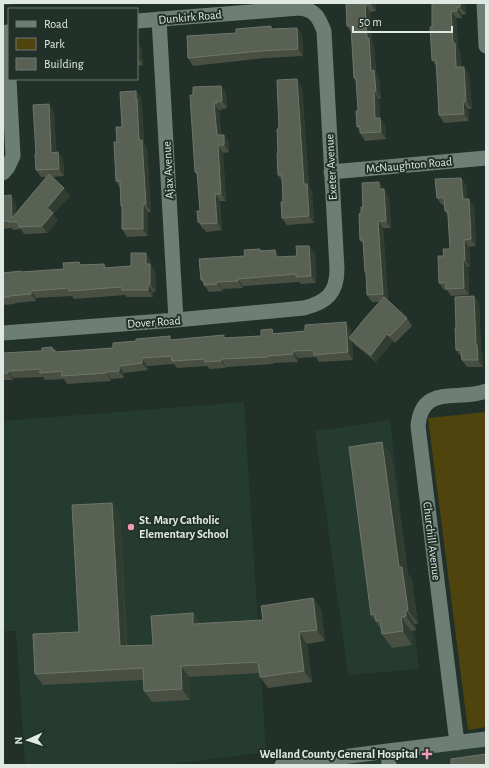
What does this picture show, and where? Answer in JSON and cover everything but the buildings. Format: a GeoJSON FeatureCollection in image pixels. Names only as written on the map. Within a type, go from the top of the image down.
{"type":"FeatureCollection","features":[{"type":"Feature","properties":{"kind":"street"},"geometry":{"type":"LineString","coordinates":[[484,3],[486,46]]}},
{"type":"Feature","properties":{"kind":"street","name":"Dunkirk Road"},"geometry":{"type":"LineString","coordinates":[[138,21],[300,8],[313,12]]}},
{"type":"Feature","properties":{"kind":"street","name":"Exeter Avenue"},"geometry":{"type":"LineString","coordinates":[[304,308],[325,300],[332,292],[337,279],[324,31],[321,22],[313,12]]}},
{"type":"Feature","properties":{"kind":"street","name":"Ajax Avenue"},"geometry":{"type":"LineString","coordinates":[[159,19],[176,320]]}},
{"type":"Feature","properties":{"kind":"street"},"geometry":{"type":"LineString","coordinates":[[6,32],[8,63]]}},
{"type":"Feature","properties":{"kind":"street"},"geometry":{"type":"LineString","coordinates":[[3,173],[8,167],[13,156],[9,80]]}},
{"type":"Feature","properties":{"kind":"street","name":"McNaughton Road"},"geometry":{"type":"LineString","coordinates":[[331,172],[486,158]]}},
{"type":"Feature","properties":{"kind":"street","name":"Dover Road"},"geometry":{"type":"LineString","coordinates":[[3,333],[176,320],[304,308]]}},
{"type":"Feature","properties":{"kind":"street","name":"Churchill Avenue"},"geometry":{"type":"LineString","coordinates":[[457,743],[418,426],[419,414],[428,401],[434,398],[476,394],[486,391]]}},
{"type":"Feature","properties":{"kind":"street"},"geometry":{"type":"LineString","coordinates":[[282,765],[389,758],[457,743],[486,740]]}},
{"type":"Feature","properties":{"kind":"shaded area","name":"St. Mary Catholic Elementary School"},"geometry":{"type":"Polygon","coordinates":[[[244,402],[266,752],[167,765],[25,765],[16,631],[3,631],[3,421],[244,402]]]}},
{"type":"Feature","properties":{"kind":"shaded area"},"geometry":{"type":"Polygon","coordinates":[[[390,420],[419,669],[348,675],[315,431],[390,420]]]}},
{"type":"Feature","properties":{"kind":"shaded area","name":"Welland County General Hospital"},"geometry":{"type":"Polygon","coordinates":[[[486,739],[486,765],[282,765],[486,739]]]}},
{"type":"Feature","properties":{"kind":"green space"},"geometry":{"type":"Polygon","coordinates":[[[486,412],[486,727],[468,730],[428,418],[486,412]]]}},
{"type":"Feature","properties":{"kind":"place","name":"St. Mary Catholic Elementary School"},"geometry":{"type":"Point","coordinates":[131,527]}},
{"type":"Feature","properties":{"kind":"place","name":"Welland County General Hospital"},"geometry":{"type":"Point","coordinates":[427,754]}}]}
